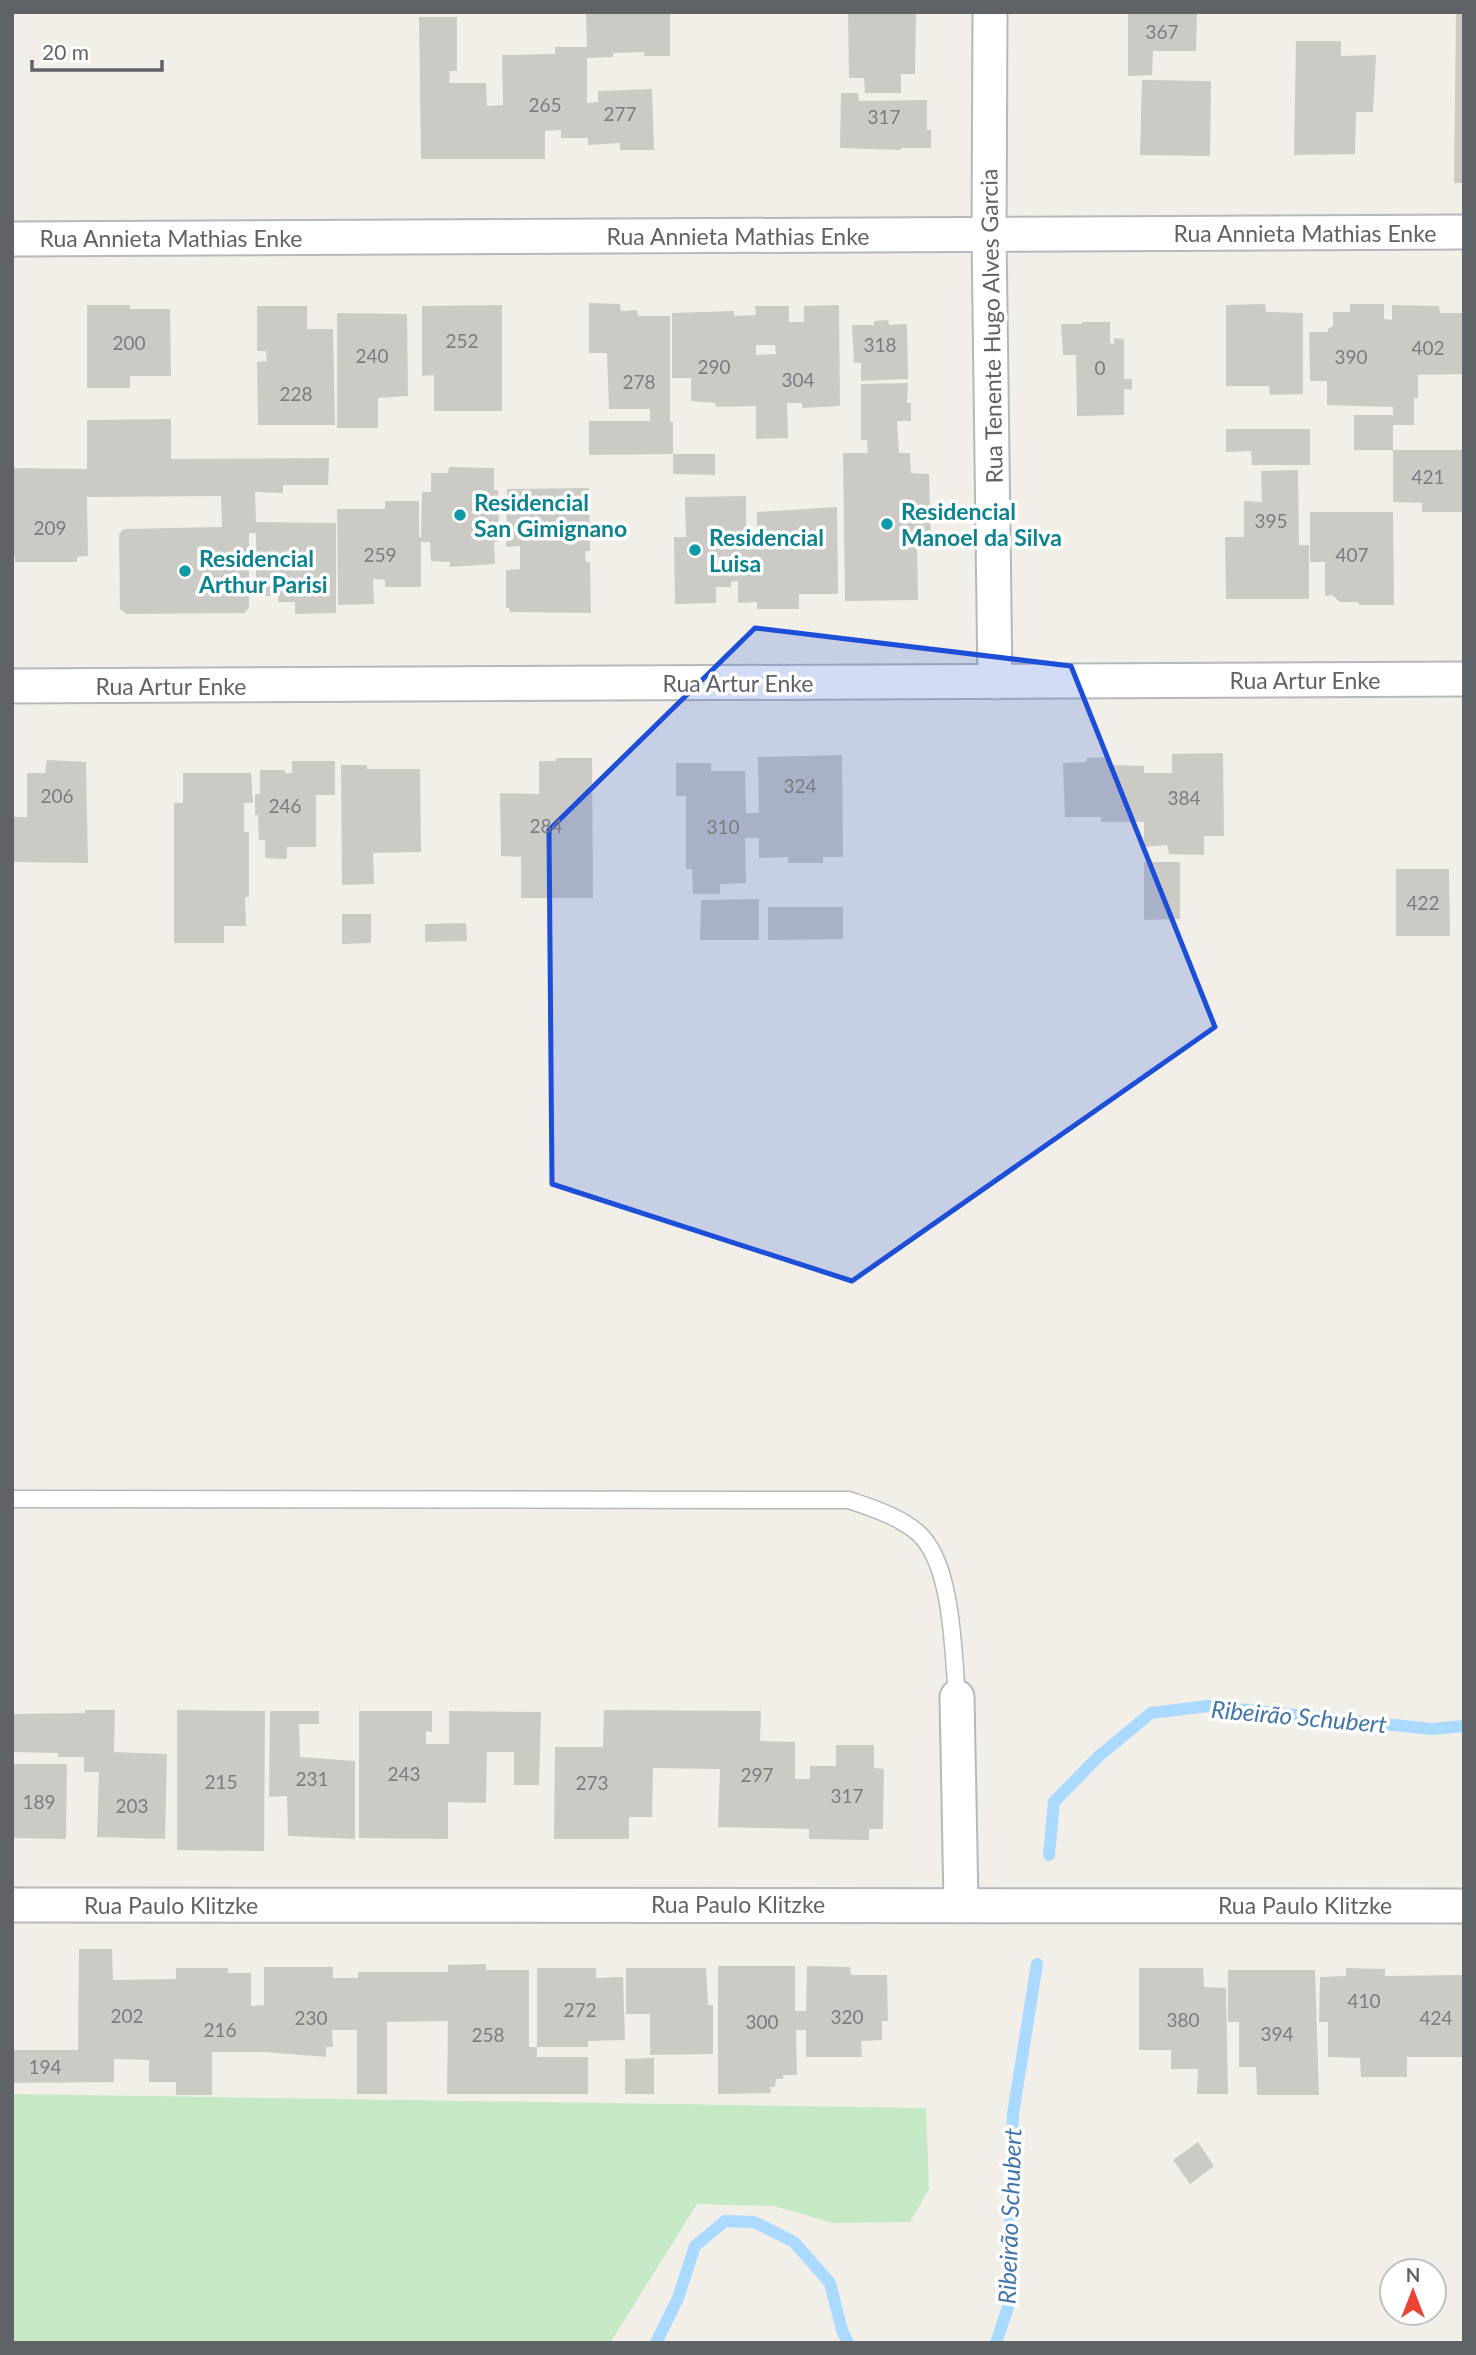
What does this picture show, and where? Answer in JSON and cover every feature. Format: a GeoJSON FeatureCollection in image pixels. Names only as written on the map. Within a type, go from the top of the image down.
{"type":"FeatureCollection","features":[{"type":"Feature","properties":{"kind":"street","name":"Rua Tenente Hugo Alves Garcia"},"geometry":{"type":"LineString","coordinates":[[990,12],[989,234],[995,682]]}},
{"type":"Feature","properties":{"kind":"street","name":"Rua Annieta Mathias Enke"},"geometry":{"type":"LineString","coordinates":[[12,239],[1464,232]]}},
{"type":"Feature","properties":{"kind":"street","name":"Rua Artur Enke"},"geometry":{"type":"LineString","coordinates":[[12,686],[1464,679]]}},
{"type":"Feature","properties":{"kind":"street"},"geometry":{"type":"LineString","coordinates":[[957,1697],[961,1904]]}},
{"type":"Feature","properties":{"kind":"street","name":"Rua Paulo Klitzke"},"geometry":{"type":"LineString","coordinates":[[12,1905],[1464,1906]]}},
{"type":"Feature","properties":{"kind":"lane"},"geometry":{"type":"LineString","coordinates":[[12,1499],[849,1500],[884,1513],[918,1533],[939,1564],[948,1604],[957,1697]]}},
{"type":"Feature","properties":{"kind":"highlighted area"},"geometry":{"type":"Polygon","coordinates":[[[755,628],[1071,666],[1215,1027],[852,1281],[552,1184],[549,830],[755,628]]]}},
{"type":"Feature","properties":{"kind":"green space"},"geometry":{"type":"Polygon","coordinates":[[[12,2094],[926,2108],[929,2189],[910,2222],[833,2223],[774,2206],[697,2204],[610,2343],[12,2343],[12,2094]]]}},
{"type":"Feature","properties":{"kind":"building"},"geometry":{"type":"Polygon","coordinates":[[[586,12],[670,12],[670,56],[644,56],[645,52],[613,53],[613,57],[587,58],[587,103],[598,102],[598,91],[652,89],[654,150],[620,150],[620,143],[588,145],[588,138],[561,138],[561,130],[545,131],[545,159],[421,159],[419,17],[457,17],[457,71],[450,71],[449,83],[486,83],[487,106],[503,105],[502,55],[555,54],[555,47],[587,47],[586,12]]]}},
{"type":"Feature","properties":{"kind":"building"},"geometry":{"type":"Polygon","coordinates":[[[848,12],[916,12],[915,74],[901,74],[901,93],[865,93],[864,78],[849,78],[848,12]]]}},
{"type":"Feature","properties":{"kind":"building"},"geometry":{"type":"Polygon","coordinates":[[[1128,12],[1197,12],[1196,51],[1153,51],[1152,75],[1128,76],[1128,12]]]}},
{"type":"Feature","properties":{"kind":"building"},"geometry":{"type":"Polygon","coordinates":[[[1456,12],[1464,12],[1464,183],[1454,183],[1456,12]]]}},
{"type":"Feature","properties":{"kind":"building"},"geometry":{"type":"Polygon","coordinates":[[[1296,41],[1341,41],[1341,56],[1376,55],[1373,112],[1356,112],[1355,154],[1294,155],[1296,41]]]}},
{"type":"Feature","properties":{"kind":"building"},"geometry":{"type":"Polygon","coordinates":[[[1142,80],[1211,81],[1210,156],[1140,155],[1142,80]]]}},
{"type":"Feature","properties":{"kind":"building"},"geometry":{"type":"Polygon","coordinates":[[[841,93],[858,93],[859,101],[927,100],[927,130],[931,130],[931,148],[840,148],[841,93]]]}},
{"type":"Feature","properties":{"kind":"building"},"geometry":{"type":"Polygon","coordinates":[[[589,303],[620,304],[621,311],[637,310],[638,316],[670,316],[670,422],[673,422],[673,454],[589,455],[589,421],[650,421],[650,409],[609,409],[607,353],[589,353],[589,303]]]}},
{"type":"Feature","properties":{"kind":"building"},"geometry":{"type":"Polygon","coordinates":[[[1265,304],[1266,312],[1303,313],[1303,394],[1270,395],[1269,386],[1226,386],[1226,305],[1265,304]]]}},
{"type":"Feature","properties":{"kind":"building"},"geometry":{"type":"Polygon","coordinates":[[[1350,304],[1384,304],[1384,319],[1392,320],[1392,305],[1439,306],[1440,313],[1464,315],[1464,374],[1418,375],[1418,398],[1414,398],[1414,425],[1393,425],[1393,450],[1354,450],[1354,415],[1393,415],[1393,407],[1327,405],[1327,381],[1310,381],[1309,332],[1328,332],[1333,326],[1333,312],[1350,312],[1350,304]]]}},
{"type":"Feature","properties":{"kind":"building"},"geometry":{"type":"Polygon","coordinates":[[[87,305],[170,309],[171,376],[130,376],[130,388],[87,388],[87,305]]]}},
{"type":"Feature","properties":{"kind":"building"},"geometry":{"type":"Polygon","coordinates":[[[502,305],[502,411],[434,411],[434,375],[422,376],[422,306],[502,305]]]}},
{"type":"Feature","properties":{"kind":"building"},"geometry":{"type":"Polygon","coordinates":[[[839,305],[840,406],[802,408],[802,403],[787,403],[788,438],[756,439],[756,406],[716,407],[715,403],[691,401],[691,378],[672,378],[672,313],[734,311],[734,316],[756,315],[755,306],[789,306],[789,322],[804,322],[804,306],[839,305]],[[756,345],[756,355],[776,354],[775,345],[756,345]]]}},
{"type":"Feature","properties":{"kind":"building"},"geometry":{"type":"Polygon","coordinates":[[[257,306],[307,306],[307,329],[333,329],[335,425],[258,425],[257,362],[267,361],[266,351],[257,351],[257,306]]]}},
{"type":"Feature","properties":{"kind":"building"},"geometry":{"type":"Polygon","coordinates":[[[337,313],[407,314],[408,396],[378,398],[378,428],[337,428],[337,313]]]}},
{"type":"Feature","properties":{"kind":"building"},"geometry":{"type":"Polygon","coordinates":[[[888,320],[889,325],[907,324],[908,379],[861,381],[861,363],[854,363],[852,325],[874,325],[874,321],[888,320]]]}},
{"type":"Feature","properties":{"kind":"building"},"geometry":{"type":"Polygon","coordinates":[[[1110,322],[1110,343],[1114,344],[1114,338],[1124,339],[1124,379],[1132,379],[1132,390],[1124,389],[1124,415],[1077,416],[1076,355],[1063,355],[1061,324],[1110,322]]]}},
{"type":"Feature","properties":{"kind":"building"},"geometry":{"type":"Polygon","coordinates":[[[908,383],[907,403],[911,403],[911,421],[897,421],[899,453],[910,453],[911,473],[929,474],[931,547],[917,547],[918,600],[845,601],[843,453],[868,453],[867,440],[861,440],[861,384],[908,383]]]}},
{"type":"Feature","properties":{"kind":"building"},"geometry":{"type":"Polygon","coordinates":[[[171,419],[171,459],[329,458],[328,485],[283,485],[283,493],[255,492],[256,522],[336,523],[336,613],[295,614],[295,602],[278,602],[278,596],[256,596],[256,533],[249,533],[249,607],[245,613],[126,614],[120,609],[119,534],[124,529],[222,527],[221,496],[87,497],[88,556],[77,557],[77,562],[15,562],[15,556],[12,556],[12,468],[87,469],[87,420],[171,419]]]}},
{"type":"Feature","properties":{"kind":"building"},"geometry":{"type":"Polygon","coordinates":[[[1226,429],[1310,429],[1310,465],[1252,465],[1251,451],[1226,452],[1226,429]]]}},
{"type":"Feature","properties":{"kind":"building"},"geometry":{"type":"Polygon","coordinates":[[[1393,450],[1464,450],[1464,512],[1422,512],[1422,503],[1393,502],[1393,450]]]}},
{"type":"Feature","properties":{"kind":"building"},"geometry":{"type":"Polygon","coordinates":[[[673,454],[715,454],[715,475],[673,474],[673,454]]]}},
{"type":"Feature","properties":{"kind":"building"},"geometry":{"type":"Polygon","coordinates":[[[449,467],[494,468],[494,490],[498,490],[499,541],[494,542],[495,564],[450,567],[450,562],[431,561],[430,542],[421,542],[421,587],[385,587],[385,580],[373,579],[374,604],[338,605],[337,509],[385,509],[385,501],[419,501],[421,537],[422,492],[431,492],[431,473],[448,473],[449,467]]]}},
{"type":"Feature","properties":{"kind":"building"},"geometry":{"type":"Polygon","coordinates":[[[1298,470],[1299,545],[1309,545],[1309,599],[1226,599],[1225,537],[1244,537],[1244,501],[1262,502],[1261,471],[1298,470]]]}},
{"type":"Feature","properties":{"kind":"building"},"geometry":{"type":"Polygon","coordinates":[[[589,488],[590,551],[585,551],[586,562],[590,562],[591,613],[510,612],[509,608],[506,608],[506,570],[520,569],[520,546],[506,547],[507,489],[589,488]]]}},
{"type":"Feature","properties":{"kind":"building"},"geometry":{"type":"Polygon","coordinates":[[[746,496],[746,537],[757,537],[757,512],[837,507],[838,594],[799,594],[799,609],[757,609],[757,602],[738,603],[738,581],[731,582],[731,587],[716,587],[716,603],[675,604],[674,537],[686,537],[685,497],[746,496]]]}},
{"type":"Feature","properties":{"kind":"building"},"geometry":{"type":"Polygon","coordinates":[[[1310,512],[1393,512],[1394,605],[1360,605],[1357,602],[1340,602],[1332,595],[1325,596],[1325,562],[1310,562],[1310,512]]]}},
{"type":"Feature","properties":{"kind":"building"},"geometry":{"type":"Polygon","coordinates":[[[1223,753],[1224,836],[1204,836],[1204,855],[1169,854],[1167,845],[1144,847],[1144,822],[1101,822],[1101,817],[1065,817],[1063,763],[1108,757],[1108,765],[1144,766],[1144,773],[1172,773],[1172,754],[1223,753]]]}},
{"type":"Feature","properties":{"kind":"building"},"geometry":{"type":"Polygon","coordinates":[[[842,755],[843,857],[823,857],[823,863],[788,863],[788,857],[759,858],[759,838],[745,838],[746,883],[720,884],[720,894],[693,894],[692,869],[686,869],[686,796],[676,796],[676,763],[711,763],[711,771],[745,771],[746,813],[759,813],[758,757],[842,755]]]}},
{"type":"Feature","properties":{"kind":"building"},"geometry":{"type":"Polygon","coordinates":[[[556,758],[592,758],[593,898],[521,898],[521,857],[501,856],[500,793],[539,794],[539,761],[556,761],[556,758]]]}},
{"type":"Feature","properties":{"kind":"building"},"geometry":{"type":"Polygon","coordinates":[[[47,760],[86,762],[88,863],[12,862],[12,817],[27,817],[27,773],[45,773],[47,760]]]}},
{"type":"Feature","properties":{"kind":"building"},"geometry":{"type":"Polygon","coordinates":[[[292,761],[335,761],[335,795],[316,795],[316,847],[287,847],[287,859],[265,858],[265,840],[259,840],[258,815],[255,815],[255,794],[260,794],[260,770],[285,770],[285,773],[292,773],[292,761]]]}},
{"type":"Feature","properties":{"kind":"building"},"geometry":{"type":"Polygon","coordinates":[[[341,765],[367,765],[367,769],[420,769],[421,852],[373,853],[374,884],[342,885],[341,765]]]}},
{"type":"Feature","properties":{"kind":"building"},"geometry":{"type":"Polygon","coordinates":[[[183,773],[251,773],[253,803],[244,803],[244,832],[249,832],[246,926],[224,926],[224,943],[174,943],[174,803],[183,803],[183,773]]]}},
{"type":"Feature","properties":{"kind":"building"},"geometry":{"type":"Polygon","coordinates":[[[1144,862],[1180,862],[1180,919],[1144,920],[1144,862]]]}},
{"type":"Feature","properties":{"kind":"building"},"geometry":{"type":"Polygon","coordinates":[[[1396,869],[1449,869],[1450,936],[1396,936],[1396,869]]]}},
{"type":"Feature","properties":{"kind":"building"},"geometry":{"type":"Polygon","coordinates":[[[759,899],[759,940],[700,940],[701,900],[759,899]]]}},
{"type":"Feature","properties":{"kind":"building"},"geometry":{"type":"Polygon","coordinates":[[[768,907],[843,907],[843,939],[768,940],[768,907]]]}},
{"type":"Feature","properties":{"kind":"building"},"geometry":{"type":"Polygon","coordinates":[[[342,914],[371,914],[371,943],[342,944],[342,914]]]}},
{"type":"Feature","properties":{"kind":"building"},"geometry":{"type":"Polygon","coordinates":[[[466,923],[467,941],[425,942],[425,924],[466,923]]]}},
{"type":"Feature","properties":{"kind":"building"},"geometry":{"type":"Polygon","coordinates":[[[85,1710],[115,1710],[114,1752],[167,1754],[165,1839],[97,1837],[99,1772],[84,1772],[84,1757],[58,1757],[58,1753],[12,1752],[12,1714],[85,1713],[85,1710]]]}},
{"type":"Feature","properties":{"kind":"building"},"geometry":{"type":"Polygon","coordinates":[[[177,1710],[265,1711],[264,1851],[177,1850],[177,1710]]]}},
{"type":"Feature","properties":{"kind":"building"},"geometry":{"type":"Polygon","coordinates":[[[604,1710],[761,1711],[760,1741],[795,1742],[795,1779],[810,1779],[810,1766],[836,1766],[836,1745],[874,1745],[874,1768],[884,1769],[883,1829],[869,1829],[869,1840],[809,1839],[809,1829],[718,1827],[720,1769],[653,1768],[652,1817],[629,1817],[629,1839],[554,1839],[555,1747],[603,1747],[604,1710]]]}},
{"type":"Feature","properties":{"kind":"building"},"geometry":{"type":"Polygon","coordinates":[[[270,1711],[319,1711],[319,1724],[299,1724],[300,1757],[355,1761],[355,1839],[288,1836],[287,1796],[269,1797],[270,1711]]]}},
{"type":"Feature","properties":{"kind":"building"},"geometry":{"type":"Polygon","coordinates":[[[359,1711],[432,1711],[432,1732],[426,1731],[426,1744],[449,1744],[449,1711],[541,1712],[539,1785],[514,1785],[514,1752],[487,1752],[486,1803],[448,1802],[448,1839],[359,1838],[359,1711]]]}},
{"type":"Feature","properties":{"kind":"building"},"geometry":{"type":"Polygon","coordinates":[[[12,1764],[67,1764],[66,1839],[12,1838],[12,1764]]]}},
{"type":"Feature","properties":{"kind":"building"},"geometry":{"type":"Polygon","coordinates":[[[79,1949],[112,1949],[113,1980],[176,1979],[176,1968],[228,1968],[228,1973],[251,1973],[251,2006],[264,2005],[264,1967],[333,1967],[333,1978],[358,1978],[358,1972],[448,1972],[448,1965],[486,1964],[486,1970],[529,1970],[529,2047],[537,2047],[537,2057],[588,2057],[588,2094],[447,2094],[448,2021],[387,2022],[387,2094],[357,2094],[357,2030],[332,2030],[333,2047],[326,2047],[326,2057],[264,2052],[212,2052],[212,2095],[176,2095],[176,2082],[149,2082],[149,2060],[114,2059],[114,2082],[12,2083],[12,2050],[78,2050],[79,1949]]]}},
{"type":"Feature","properties":{"kind":"building"},"geometry":{"type":"Polygon","coordinates":[[[718,1966],[795,1966],[795,2011],[806,2011],[807,1966],[850,1967],[851,1975],[887,1975],[888,2021],[882,2021],[882,2040],[861,2041],[862,2057],[806,2057],[806,2030],[796,2030],[797,2075],[783,2075],[783,2079],[776,2079],[775,2087],[770,2087],[771,2093],[718,2094],[718,1966]]]}},
{"type":"Feature","properties":{"kind":"building"},"geometry":{"type":"Polygon","coordinates":[[[537,1968],[596,1968],[596,1978],[623,1977],[625,2040],[588,2041],[588,2047],[537,2047],[537,1968]]]}},
{"type":"Feature","properties":{"kind":"building"},"geometry":{"type":"Polygon","coordinates":[[[626,1968],[706,1968],[708,2005],[713,2005],[713,2054],[650,2055],[650,2014],[626,2014],[626,1968]]]}},
{"type":"Feature","properties":{"kind":"building"},"geometry":{"type":"Polygon","coordinates":[[[1139,1968],[1203,1968],[1204,1987],[1226,1988],[1228,2094],[1197,2094],[1198,2069],[1171,2069],[1171,2050],[1139,2050],[1139,1968]]]}},
{"type":"Feature","properties":{"kind":"building"},"geometry":{"type":"Polygon","coordinates":[[[1346,1968],[1385,1969],[1385,1976],[1464,1975],[1464,2057],[1407,2057],[1407,2077],[1361,2077],[1360,2058],[1328,2057],[1328,2022],[1319,2022],[1320,1977],[1346,1976],[1346,1968]]]}},
{"type":"Feature","properties":{"kind":"building"},"geometry":{"type":"Polygon","coordinates":[[[1228,1970],[1315,1970],[1319,2095],[1257,2095],[1256,2067],[1239,2067],[1239,2022],[1228,2022],[1228,1970]]]}},
{"type":"Feature","properties":{"kind":"building"},"geometry":{"type":"Polygon","coordinates":[[[654,2058],[654,2094],[625,2094],[625,2059],[654,2058]]]}},
{"type":"Feature","properties":{"kind":"building"},"geometry":{"type":"Polygon","coordinates":[[[1198,2142],[1214,2166],[1190,2184],[1173,2160],[1198,2142]]]}},
{"type":"Feature","properties":{"kind":"waterway","name":"Ribeirão Schubert"},"geometry":{"type":"LineString","coordinates":[[1049,1855],[1054,1802],[1099,1756],[1151,1713],[1208,1706],[1432,1729],[1464,1726]]}},
{"type":"Feature","properties":{"kind":"waterway","name":"Ribeirão Schubert"},"geometry":{"type":"LineString","coordinates":[[996,2343],[1008,2307],[1013,2114],[1037,1964]]}},
{"type":"Feature","properties":{"kind":"waterway","name":"Ribeirão Schubert"},"geometry":{"type":"LineString","coordinates":[[656,2343],[678,2298],[695,2246],[725,2221],[754,2222],[794,2242],[830,2283],[848,2343]]}},
{"type":"Feature","properties":{"kind":"place","name":"Residencial San Gimignano"},"geometry":{"type":"Point","coordinates":[460,515]}},
{"type":"Feature","properties":{"kind":"place","name":"Residencial Manoel da Silva"},"geometry":{"type":"Point","coordinates":[887,524]}},
{"type":"Feature","properties":{"kind":"place","name":"Residencial Luisa"},"geometry":{"type":"Point","coordinates":[695,550]}},
{"type":"Feature","properties":{"kind":"place","name":"Residencial Arthur Parisi"},"geometry":{"type":"Point","coordinates":[185,571]}}]}
